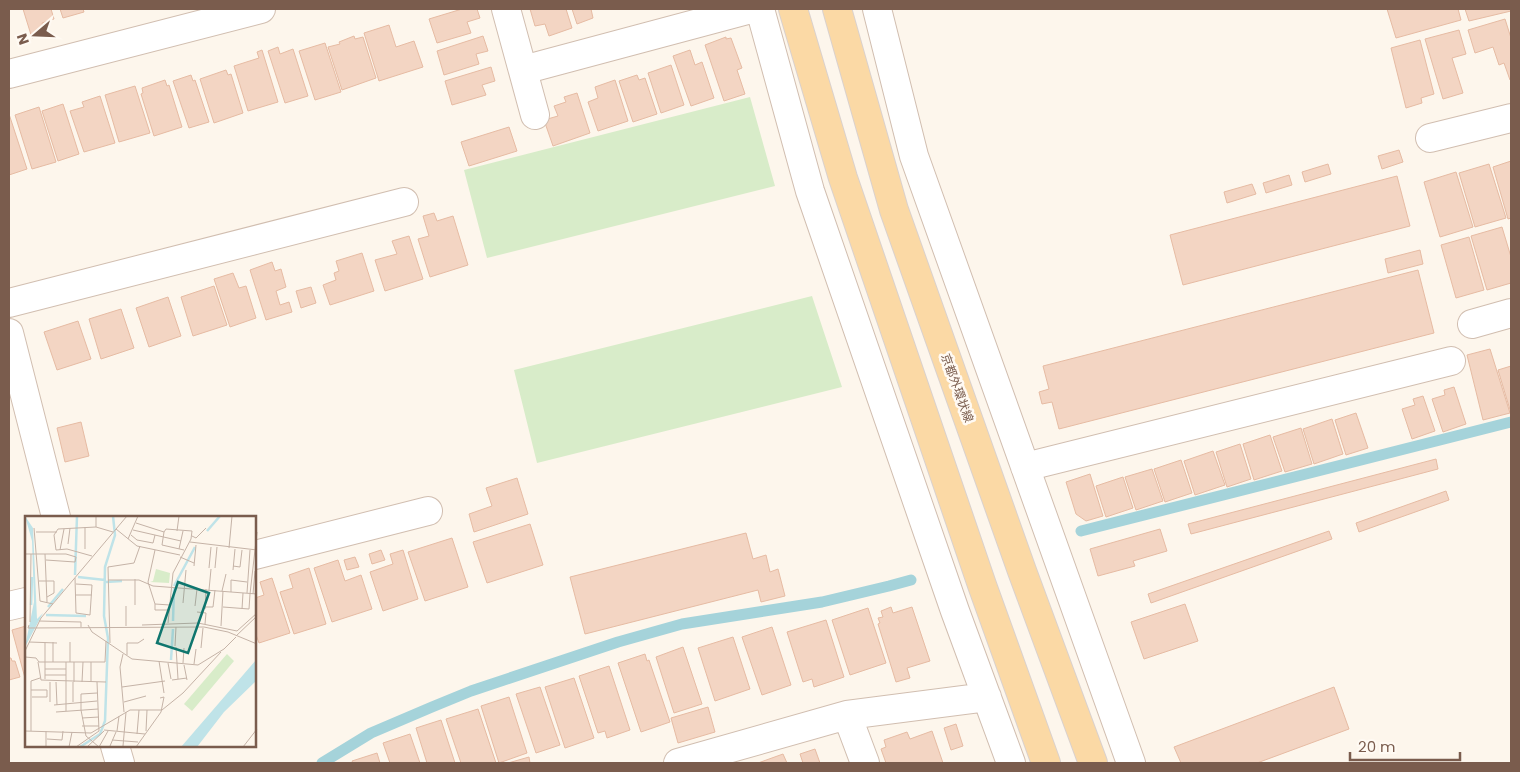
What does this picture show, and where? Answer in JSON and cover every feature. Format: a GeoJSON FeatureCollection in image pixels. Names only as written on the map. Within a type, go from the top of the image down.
{"type":"FeatureCollection","features":[{"type":"Feature","properties":{"kind":"main road"},"geometry":{"type":"LineString","coordinates":[[793,9],[843,178],[982,585],[1046,763]]}},
{"type":"Feature","properties":{"kind":"main road","name":"京都外環状線"},"geometry":{"type":"LineString","coordinates":[[837,9],[894,210],[1022,571],[1093,763]]}},
{"type":"Feature","properties":{"kind":"street"},"geometry":{"type":"LineString","coordinates":[[9,74],[261,9]]}},
{"type":"Feature","properties":{"kind":"street"},"geometry":{"type":"LineString","coordinates":[[506,9],[535,115]]}},
{"type":"Feature","properties":{"kind":"street"},"geometry":{"type":"LineString","coordinates":[[522,70],[751,9]]}},
{"type":"Feature","properties":{"kind":"street"},"geometry":{"type":"LineString","coordinates":[[760,9],[810,191],[952,602],[1012,763]]}},
{"type":"Feature","properties":{"kind":"street"},"geometry":{"type":"LineString","coordinates":[[877,9],[914,156],[1131,763]]}},
{"type":"Feature","properties":{"kind":"street"},"geometry":{"type":"LineString","coordinates":[[1430,138],[1511,118]]}},
{"type":"Feature","properties":{"kind":"street"},"geometry":{"type":"LineString","coordinates":[[9,303],[404,202]]}},
{"type":"Feature","properties":{"kind":"street"},"geometry":{"type":"LineString","coordinates":[[1472,324],[1511,313]]}},
{"type":"Feature","properties":{"kind":"street"},"geometry":{"type":"LineString","coordinates":[[9,333],[56,516]]}},
{"type":"Feature","properties":{"kind":"street"},"geometry":{"type":"LineString","coordinates":[[1025,467],[1451,361]]}},
{"type":"Feature","properties":{"kind":"street"},"geometry":{"type":"LineString","coordinates":[[256,555],[428,511]]}},
{"type":"Feature","properties":{"kind":"street"},"geometry":{"type":"LineString","coordinates":[[9,606],[25,602]]}},
{"type":"Feature","properties":{"kind":"street"},"geometry":{"type":"LineString","coordinates":[[694,761],[847,715],[987,697]]}},
{"type":"Feature","properties":{"kind":"street"},"geometry":{"type":"LineString","coordinates":[[847,715],[865,763]]}},
{"type":"Feature","properties":{"kind":"street"},"geometry":{"type":"LineString","coordinates":[[115,747],[120,763]]}},
{"type":"Feature","properties":{"kind":"green space"},"geometry":{"type":"Polygon","coordinates":[[[750,97],[775,186],[487,258],[464,170],[750,97]]]}},
{"type":"Feature","properties":{"kind":"green space"},"geometry":{"type":"Polygon","coordinates":[[[812,296],[842,387],[537,463],[514,370],[812,296]]]}},
{"type":"Feature","properties":{"kind":"building"},"geometry":{"type":"Polygon","coordinates":[[[23,9],[51,9],[54,19],[42,23],[45,33],[32,38],[23,9]]]}},
{"type":"Feature","properties":{"kind":"building"},"geometry":{"type":"Polygon","coordinates":[[[60,9],[83,9],[84,12],[63,18],[60,9]]]}},
{"type":"Feature","properties":{"kind":"building"},"geometry":{"type":"Polygon","coordinates":[[[462,9],[477,9],[480,18],[467,22],[471,33],[437,43],[429,19],[462,9]]]}},
{"type":"Feature","properties":{"kind":"building"},"geometry":{"type":"Polygon","coordinates":[[[530,9],[566,9],[572,28],[549,36],[545,24],[535,26],[530,9]]]}},
{"type":"Feature","properties":{"kind":"building"},"geometry":{"type":"Polygon","coordinates":[[[572,9],[591,9],[593,18],[577,24],[572,9]]]}},
{"type":"Feature","properties":{"kind":"building"},"geometry":{"type":"Polygon","coordinates":[[[1387,9],[1458,9],[1461,20],[1396,38],[1387,9]]]}},
{"type":"Feature","properties":{"kind":"building"},"geometry":{"type":"Polygon","coordinates":[[[1465,9],[1511,9],[1511,11],[1469,21],[1465,9]]]}},
{"type":"Feature","properties":{"kind":"building"},"geometry":{"type":"Polygon","coordinates":[[[1505,19],[1511,38],[1511,80],[1504,63],[1499,65],[1493,47],[1475,53],[1468,30],[1505,19]]]}},
{"type":"Feature","properties":{"kind":"building"},"geometry":{"type":"Polygon","coordinates":[[[389,25],[396,47],[414,41],[423,67],[379,81],[364,33],[389,25]]]}},
{"type":"Feature","properties":{"kind":"building"},"geometry":{"type":"Polygon","coordinates":[[[1459,30],[1466,54],[1452,58],[1463,93],[1443,99],[1425,39],[1459,30]]]}},
{"type":"Feature","properties":{"kind":"building"},"geometry":{"type":"Polygon","coordinates":[[[354,36],[355,39],[363,37],[376,78],[342,90],[328,47],[340,44],[339,42],[354,36]]]}},
{"type":"Feature","properties":{"kind":"building"},"geometry":{"type":"Polygon","coordinates":[[[483,36],[488,51],[476,54],[479,64],[444,75],[437,51],[483,36]]]}},
{"type":"Feature","properties":{"kind":"building"},"geometry":{"type":"Polygon","coordinates":[[[726,37],[726,39],[731,38],[742,68],[737,70],[745,94],[724,101],[705,45],[726,37]]]}},
{"type":"Feature","properties":{"kind":"building"},"geometry":{"type":"Polygon","coordinates":[[[1420,40],[1434,94],[1421,98],[1422,103],[1406,108],[1391,48],[1420,40]]]}},
{"type":"Feature","properties":{"kind":"building"},"geometry":{"type":"Polygon","coordinates":[[[325,43],[341,92],[315,100],[299,51],[325,43]]]}},
{"type":"Feature","properties":{"kind":"building"},"geometry":{"type":"Polygon","coordinates":[[[278,47],[280,54],[293,49],[308,96],[285,103],[268,51],[278,47]]]}},
{"type":"Feature","properties":{"kind":"building"},"geometry":{"type":"Polygon","coordinates":[[[262,50],[278,102],[248,111],[234,66],[259,58],[257,52],[262,50]]]}},
{"type":"Feature","properties":{"kind":"building"},"geometry":{"type":"Polygon","coordinates":[[[690,50],[695,65],[702,62],[714,98],[691,106],[673,56],[690,50]]]}},
{"type":"Feature","properties":{"kind":"building"},"geometry":{"type":"Polygon","coordinates":[[[671,65],[684,105],[661,113],[648,73],[671,65]]]}},
{"type":"Feature","properties":{"kind":"building"},"geometry":{"type":"Polygon","coordinates":[[[491,67],[495,81],[482,85],[486,95],[452,105],[445,81],[491,67]]]}},
{"type":"Feature","properties":{"kind":"building"},"geometry":{"type":"Polygon","coordinates":[[[226,70],[228,75],[231,74],[243,113],[214,123],[200,79],[226,70]]]}},
{"type":"Feature","properties":{"kind":"building"},"geometry":{"type":"Polygon","coordinates":[[[191,75],[193,81],[195,80],[209,122],[189,128],[173,81],[191,75]]]}},
{"type":"Feature","properties":{"kind":"building"},"geometry":{"type":"Polygon","coordinates":[[[637,75],[639,80],[645,78],[657,114],[633,122],[619,81],[637,75]]]}},
{"type":"Feature","properties":{"kind":"building"},"geometry":{"type":"Polygon","coordinates":[[[165,80],[167,86],[169,85],[182,127],[154,136],[141,94],[143,93],[142,88],[165,80]]]}},
{"type":"Feature","properties":{"kind":"building"},"geometry":{"type":"Polygon","coordinates":[[[615,80],[628,121],[598,131],[588,102],[598,98],[595,87],[615,80]]]}},
{"type":"Feature","properties":{"kind":"building"},"geometry":{"type":"Polygon","coordinates":[[[135,86],[150,133],[119,142],[105,95],[135,86]]]}},
{"type":"Feature","properties":{"kind":"building"},"geometry":{"type":"Polygon","coordinates":[[[577,93],[590,133],[553,146],[544,120],[558,116],[554,106],[566,102],[564,97],[577,93]]]}},
{"type":"Feature","properties":{"kind":"building"},"geometry":{"type":"Polygon","coordinates":[[[100,96],[115,143],[84,152],[70,111],[84,107],[82,102],[100,96]]]}},
{"type":"Feature","properties":{"kind":"building"},"geometry":{"type":"Polygon","coordinates":[[[63,104],[79,154],[58,161],[42,111],[63,104]]]}},
{"type":"Feature","properties":{"kind":"building"},"geometry":{"type":"Polygon","coordinates":[[[39,107],[56,162],[32,169],[15,115],[39,107]]]}},
{"type":"Feature","properties":{"kind":"building"},"geometry":{"type":"Polygon","coordinates":[[[9,114],[27,169],[9,175],[9,114]]]}},
{"type":"Feature","properties":{"kind":"building"},"geometry":{"type":"Polygon","coordinates":[[[509,127],[517,151],[469,166],[461,142],[509,127]]]}},
{"type":"Feature","properties":{"kind":"building"},"geometry":{"type":"Polygon","coordinates":[[[1399,150],[1403,162],[1382,169],[1378,156],[1399,150]]]}},
{"type":"Feature","properties":{"kind":"building"},"geometry":{"type":"Polygon","coordinates":[[[1511,161],[1511,218],[1508,219],[1493,167],[1511,161]]]}},
{"type":"Feature","properties":{"kind":"building"},"geometry":{"type":"Polygon","coordinates":[[[1328,164],[1331,174],[1305,182],[1302,172],[1328,164]]]}},
{"type":"Feature","properties":{"kind":"building"},"geometry":{"type":"Polygon","coordinates":[[[1489,164],[1506,218],[1475,227],[1459,173],[1489,164]]]}},
{"type":"Feature","properties":{"kind":"building"},"geometry":{"type":"Polygon","coordinates":[[[1456,172],[1473,227],[1440,237],[1424,182],[1456,172]]]}},
{"type":"Feature","properties":{"kind":"building"},"geometry":{"type":"Polygon","coordinates":[[[1289,175],[1292,185],[1266,193],[1263,183],[1289,175]]]}},
{"type":"Feature","properties":{"kind":"building"},"geometry":{"type":"Polygon","coordinates":[[[1397,176],[1410,226],[1183,285],[1170,235],[1397,176]]]}},
{"type":"Feature","properties":{"kind":"building"},"geometry":{"type":"Polygon","coordinates":[[[1252,184],[1256,194],[1227,203],[1224,192],[1252,184]]]}},
{"type":"Feature","properties":{"kind":"building"},"geometry":{"type":"Polygon","coordinates":[[[434,213],[437,221],[453,216],[468,265],[430,277],[418,239],[429,236],[423,216],[434,213]]]}},
{"type":"Feature","properties":{"kind":"building"},"geometry":{"type":"Polygon","coordinates":[[[1502,227],[1511,257],[1511,283],[1487,290],[1471,236],[1502,227]]]}},
{"type":"Feature","properties":{"kind":"building"},"geometry":{"type":"Polygon","coordinates":[[[409,236],[423,279],[385,291],[375,260],[397,254],[392,241],[409,236]]]}},
{"type":"Feature","properties":{"kind":"building"},"geometry":{"type":"Polygon","coordinates":[[[1469,237],[1484,290],[1456,298],[1441,245],[1469,237]]]}},
{"type":"Feature","properties":{"kind":"building"},"geometry":{"type":"Polygon","coordinates":[[[1420,250],[1423,264],[1388,273],[1385,259],[1420,250]]]}},
{"type":"Feature","properties":{"kind":"building"},"geometry":{"type":"Polygon","coordinates":[[[362,253],[374,291],[330,305],[323,285],[336,280],[334,273],[339,271],[336,261],[362,253]]]}},
{"type":"Feature","properties":{"kind":"building"},"geometry":{"type":"Polygon","coordinates":[[[272,262],[275,271],[281,269],[286,287],[276,291],[280,305],[289,302],[292,312],[266,320],[250,270],[272,262]]]}},
{"type":"Feature","properties":{"kind":"building"},"geometry":{"type":"Polygon","coordinates":[[[1418,270],[1434,333],[1059,429],[1052,402],[1042,404],[1039,392],[1049,389],[1043,366],[1418,270]]]}},
{"type":"Feature","properties":{"kind":"building"},"geometry":{"type":"Polygon","coordinates":[[[233,273],[239,288],[246,286],[256,318],[230,327],[214,279],[233,273]]]}},
{"type":"Feature","properties":{"kind":"building"},"geometry":{"type":"Polygon","coordinates":[[[214,286],[227,325],[193,336],[181,297],[214,286]]]}},
{"type":"Feature","properties":{"kind":"building"},"geometry":{"type":"Polygon","coordinates":[[[311,287],[316,303],[301,308],[296,291],[311,287]]]}},
{"type":"Feature","properties":{"kind":"building"},"geometry":{"type":"Polygon","coordinates":[[[168,297],[181,336],[149,347],[136,308],[168,297]]]}},
{"type":"Feature","properties":{"kind":"building"},"geometry":{"type":"Polygon","coordinates":[[[121,309],[134,348],[101,359],[89,319],[121,309]]]}},
{"type":"Feature","properties":{"kind":"building"},"geometry":{"type":"Polygon","coordinates":[[[78,321],[91,359],[57,370],[44,332],[78,321]]]}},
{"type":"Feature","properties":{"kind":"building"},"geometry":{"type":"Polygon","coordinates":[[[1490,349],[1510,413],[1483,420],[1467,355],[1490,349]]]}},
{"type":"Feature","properties":{"kind":"building"},"geometry":{"type":"Polygon","coordinates":[[[1511,366],[1511,413],[1498,370],[1511,366]]]}},
{"type":"Feature","properties":{"kind":"building"},"geometry":{"type":"Polygon","coordinates":[[[1454,387],[1466,424],[1443,432],[1432,399],[1445,395],[1444,390],[1454,387]]]}},
{"type":"Feature","properties":{"kind":"building"},"geometry":{"type":"Polygon","coordinates":[[[1423,396],[1435,431],[1412,439],[1402,409],[1415,405],[1413,399],[1423,396]]]}},
{"type":"Feature","properties":{"kind":"building"},"geometry":{"type":"Polygon","coordinates":[[[1356,413],[1368,448],[1346,455],[1335,420],[1356,413]]]}},
{"type":"Feature","properties":{"kind":"building"},"geometry":{"type":"Polygon","coordinates":[[[1332,419],[1343,454],[1314,464],[1303,429],[1332,419]]]}},
{"type":"Feature","properties":{"kind":"building"},"geometry":{"type":"Polygon","coordinates":[[[81,422],[89,456],[65,462],[57,428],[81,422]]]}},
{"type":"Feature","properties":{"kind":"building"},"geometry":{"type":"Polygon","coordinates":[[[1301,428],[1312,464],[1285,472],[1273,437],[1301,428]]]}},
{"type":"Feature","properties":{"kind":"building"},"geometry":{"type":"Polygon","coordinates":[[[1270,435],[1282,471],[1254,480],[1243,444],[1270,435]]]}},
{"type":"Feature","properties":{"kind":"building"},"geometry":{"type":"Polygon","coordinates":[[[1240,444],[1251,479],[1227,487],[1216,452],[1240,444]]]}},
{"type":"Feature","properties":{"kind":"building"},"geometry":{"type":"Polygon","coordinates":[[[1213,451],[1225,485],[1195,495],[1184,461],[1213,451]]]}},
{"type":"Feature","properties":{"kind":"building"},"geometry":{"type":"Polygon","coordinates":[[[1436,459],[1438,469],[1191,534],[1188,524],[1436,459]]]}},
{"type":"Feature","properties":{"kind":"building"},"geometry":{"type":"Polygon","coordinates":[[[1181,460],[1192,493],[1165,502],[1154,469],[1181,460]]]}},
{"type":"Feature","properties":{"kind":"building"},"geometry":{"type":"Polygon","coordinates":[[[1152,469],[1163,501],[1136,510],[1125,477],[1152,469]]]}},
{"type":"Feature","properties":{"kind":"building"},"geometry":{"type":"Polygon","coordinates":[[[1090,474],[1103,516],[1086,521],[1076,514],[1066,482],[1090,474]]]}},
{"type":"Feature","properties":{"kind":"building"},"geometry":{"type":"Polygon","coordinates":[[[1123,477],[1133,508],[1106,517],[1096,486],[1123,477]]]}},
{"type":"Feature","properties":{"kind":"building"},"geometry":{"type":"Polygon","coordinates":[[[517,478],[528,514],[474,532],[469,514],[492,506],[486,488],[517,478]]]}},
{"type":"Feature","properties":{"kind":"building"},"geometry":{"type":"Polygon","coordinates":[[[1446,491],[1449,500],[1359,532],[1356,523],[1446,491]]]}},
{"type":"Feature","properties":{"kind":"building"},"geometry":{"type":"Polygon","coordinates":[[[530,524],[543,565],[487,583],[473,542],[530,524]]]}},
{"type":"Feature","properties":{"kind":"building"},"geometry":{"type":"Polygon","coordinates":[[[1160,529],[1167,551],[1133,561],[1135,566],[1098,576],[1090,549],[1160,529]]]}},
{"type":"Feature","properties":{"kind":"building"},"geometry":{"type":"Polygon","coordinates":[[[1329,531],[1332,539],[1151,603],[1148,594],[1329,531]]]}},
{"type":"Feature","properties":{"kind":"building"},"geometry":{"type":"Polygon","coordinates":[[[746,533],[753,559],[766,555],[770,572],[778,569],[785,596],[761,602],[758,590],[585,634],[570,577],[746,533]]]}},
{"type":"Feature","properties":{"kind":"building"},"geometry":{"type":"Polygon","coordinates":[[[452,538],[468,587],[425,601],[408,552],[452,538]]]}},
{"type":"Feature","properties":{"kind":"building"},"geometry":{"type":"Polygon","coordinates":[[[381,550],[385,560],[372,564],[369,554],[381,550]]]}},
{"type":"Feature","properties":{"kind":"building"},"geometry":{"type":"Polygon","coordinates":[[[403,550],[418,599],[383,611],[370,572],[393,564],[390,554],[403,550]]]}},
{"type":"Feature","properties":{"kind":"building"},"geometry":{"type":"Polygon","coordinates":[[[355,557],[359,567],[347,570],[344,560],[355,557]]]}},
{"type":"Feature","properties":{"kind":"building"},"geometry":{"type":"Polygon","coordinates":[[[338,560],[345,581],[361,575],[372,609],[332,622],[314,568],[338,560]]]}},
{"type":"Feature","properties":{"kind":"building"},"geometry":{"type":"Polygon","coordinates":[[[309,568],[326,624],[294,634],[280,592],[293,588],[289,575],[309,568]]]}},
{"type":"Feature","properties":{"kind":"building"},"geometry":{"type":"Polygon","coordinates":[[[272,578],[290,633],[259,643],[256,635],[256,598],[264,595],[260,582],[272,578]]]}},
{"type":"Feature","properties":{"kind":"building"},"geometry":{"type":"Polygon","coordinates":[[[1185,604],[1198,641],[1144,659],[1131,622],[1185,604]]]}},
{"type":"Feature","properties":{"kind":"building"},"geometry":{"type":"Polygon","coordinates":[[[891,607],[893,613],[912,607],[930,661],[907,668],[910,678],[896,682],[878,624],[880,623],[878,618],[883,617],[881,611],[891,607]]]}},
{"type":"Feature","properties":{"kind":"building"},"geometry":{"type":"Polygon","coordinates":[[[868,608],[886,663],[850,675],[832,620],[868,608]]]}},
{"type":"Feature","properties":{"kind":"building"},"geometry":{"type":"Polygon","coordinates":[[[826,620],[844,677],[814,687],[812,679],[803,682],[787,632],[826,620]]]}},
{"type":"Feature","properties":{"kind":"building"},"geometry":{"type":"Polygon","coordinates":[[[25,626],[25,678],[12,630],[25,626]]]}},
{"type":"Feature","properties":{"kind":"building"},"geometry":{"type":"Polygon","coordinates":[[[772,627],[791,685],[762,695],[742,637],[772,627]]]}},
{"type":"Feature","properties":{"kind":"building"},"geometry":{"type":"Polygon","coordinates":[[[733,637],[750,689],[715,701],[698,648],[733,637]]]}},
{"type":"Feature","properties":{"kind":"building"},"geometry":{"type":"Polygon","coordinates":[[[683,647],[702,704],[674,713],[656,657],[683,647]]]}},
{"type":"Feature","properties":{"kind":"building"},"geometry":{"type":"Polygon","coordinates":[[[645,654],[647,661],[649,660],[670,722],[641,732],[618,663],[645,654]]]}},
{"type":"Feature","properties":{"kind":"building"},"geometry":{"type":"Polygon","coordinates":[[[9,658],[15,661],[20,677],[9,680],[9,658]]]}},
{"type":"Feature","properties":{"kind":"building"},"geometry":{"type":"Polygon","coordinates":[[[609,666],[630,730],[607,738],[605,731],[598,733],[579,676],[609,666]]]}},
{"type":"Feature","properties":{"kind":"building"},"geometry":{"type":"Polygon","coordinates":[[[574,678],[594,738],[565,748],[545,687],[574,678]]]}},
{"type":"Feature","properties":{"kind":"building"},"geometry":{"type":"Polygon","coordinates":[[[540,687],[560,745],[536,753],[516,694],[540,687]]]}},
{"type":"Feature","properties":{"kind":"building"},"geometry":{"type":"Polygon","coordinates":[[[1334,687],[1349,729],[1257,763],[1181,763],[1174,747],[1334,687]]]}},
{"type":"Feature","properties":{"kind":"building"},"geometry":{"type":"Polygon","coordinates":[[[509,697],[527,753],[499,763],[481,706],[509,697]]]}},
{"type":"Feature","properties":{"kind":"building"},"geometry":{"type":"Polygon","coordinates":[[[708,707],[715,732],[678,743],[671,718],[708,707]]]}},
{"type":"Feature","properties":{"kind":"building"},"geometry":{"type":"Polygon","coordinates":[[[478,709],[496,763],[461,763],[446,719],[478,709]]]}},
{"type":"Feature","properties":{"kind":"building"},"geometry":{"type":"Polygon","coordinates":[[[441,720],[455,763],[427,763],[416,728],[441,720]]]}},
{"type":"Feature","properties":{"kind":"building"},"geometry":{"type":"Polygon","coordinates":[[[956,724],[963,746],[951,750],[944,728],[956,724]]]}},
{"type":"Feature","properties":{"kind":"building"},"geometry":{"type":"Polygon","coordinates":[[[932,731],[943,763],[886,763],[881,749],[886,747],[884,740],[907,732],[910,739],[932,731]]]}},
{"type":"Feature","properties":{"kind":"building"},"geometry":{"type":"Polygon","coordinates":[[[410,734],[420,763],[390,763],[383,743],[410,734]]]}},
{"type":"Feature","properties":{"kind":"building"},"geometry":{"type":"Polygon","coordinates":[[[815,749],[820,763],[803,763],[800,754],[815,749]]]}},
{"type":"Feature","properties":{"kind":"building"},"geometry":{"type":"Polygon","coordinates":[[[377,753],[380,763],[353,763],[352,761],[377,753]]]}},
{"type":"Feature","properties":{"kind":"building"},"geometry":{"type":"Polygon","coordinates":[[[783,754],[787,763],[758,763],[783,754]]]}},
{"type":"Feature","properties":{"kind":"building"},"geometry":{"type":"Polygon","coordinates":[[[529,757],[530,763],[508,763],[529,757]]]}},
{"type":"Feature","properties":{"kind":"waterway"},"geometry":{"type":"LineString","coordinates":[[1081,531],[1511,422]]}},
{"type":"Feature","properties":{"kind":"waterway"},"geometry":{"type":"LineString","coordinates":[[322,763],[371,733],[471,691],[618,642],[682,624],[822,602],[911,580]]}}]}
